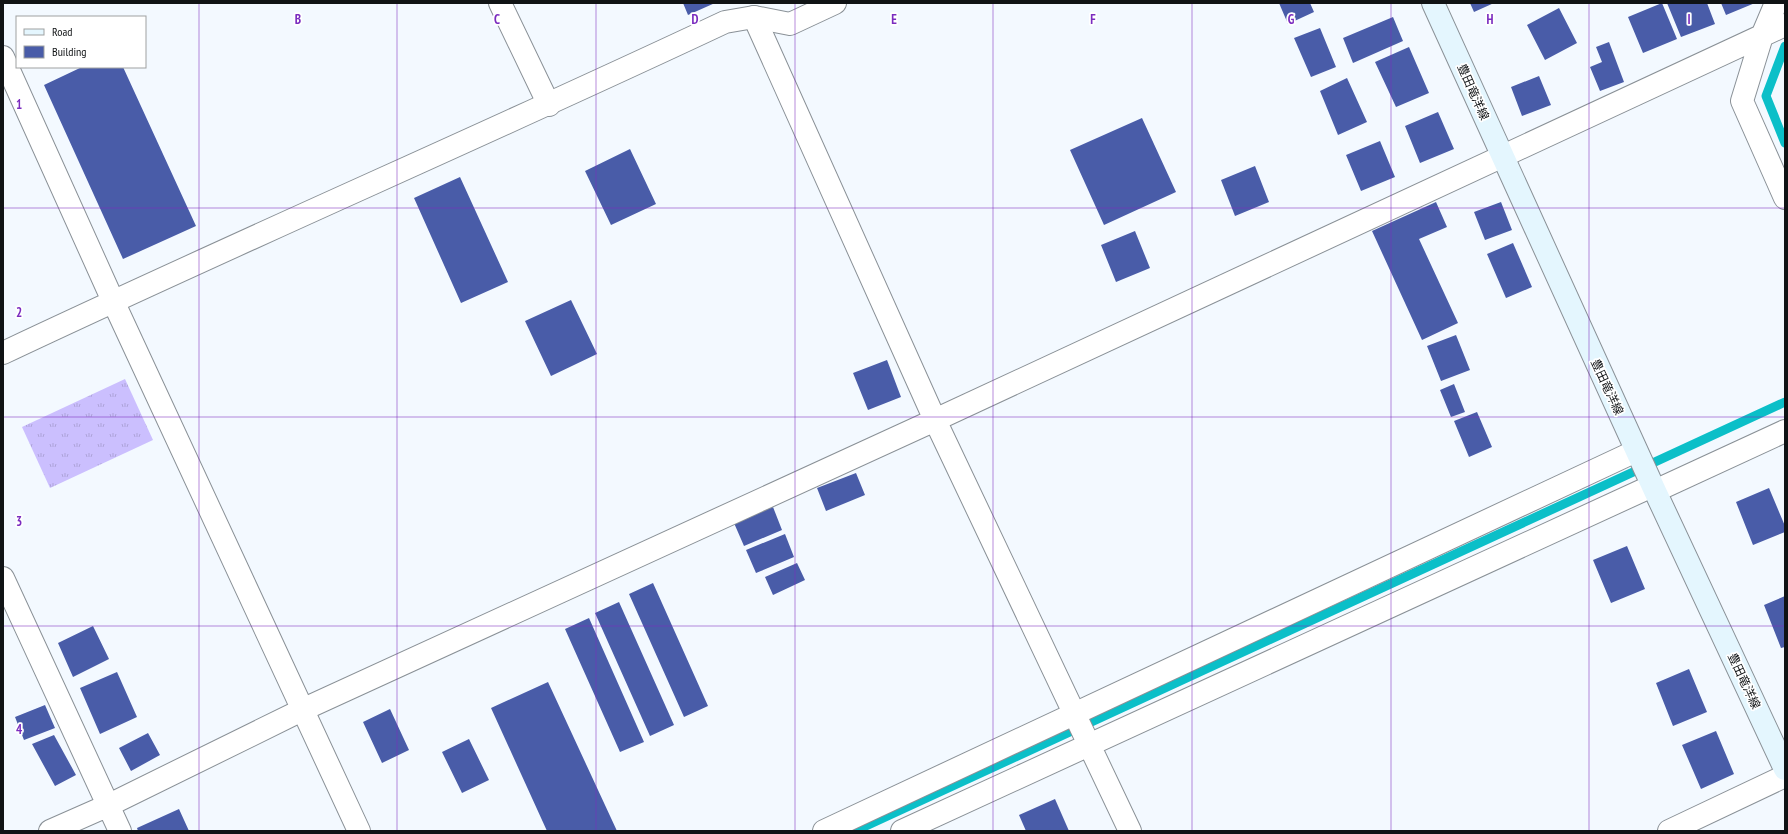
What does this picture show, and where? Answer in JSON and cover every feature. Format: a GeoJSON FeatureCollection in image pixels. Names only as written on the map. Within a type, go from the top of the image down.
{"type":"FeatureCollection","features":[{"type":"Feature","properties":{"kind":"main road","name":"豊田竜洋線"},"geometry":{"type":"LineString","coordinates":[[1433,3],[1652,486],[1785,769]]}},
{"type":"Feature","properties":{"kind":"street"},"geometry":{"type":"LineString","coordinates":[[500,3],[549,105]]}},
{"type":"Feature","properties":{"kind":"street"},"geometry":{"type":"LineString","coordinates":[[3,353],[113,301],[549,105],[725,22],[754,17],[790,24],[836,3]]}},
{"type":"Feature","properties":{"kind":"street"},"geometry":{"type":"LineString","coordinates":[[1776,3],[1762,36],[1742,101],[1785,198]]}},
{"type":"Feature","properties":{"kind":"street"},"geometry":{"type":"LineString","coordinates":[[754,17],[934,420],[1130,831]]}},
{"type":"Feature","properties":{"kind":"street"},"geometry":{"type":"LineString","coordinates":[[50,831],[109,805],[302,710],[934,420],[1785,25]]}},
{"type":"Feature","properties":{"kind":"street"},"geometry":{"type":"LineString","coordinates":[[3,57],[113,301],[359,831]]}},
{"type":"Feature","properties":{"kind":"street"},"geometry":{"type":"LineString","coordinates":[[902,831],[1088,744],[1652,486],[1785,431]]}},
{"type":"Feature","properties":{"kind":"street"},"geometry":{"type":"LineString","coordinates":[[824,831],[1638,455]]}},
{"type":"Feature","properties":{"kind":"street"},"geometry":{"type":"LineString","coordinates":[[3,578],[120,831]]}},
{"type":"Feature","properties":{"kind":"street"},"geometry":{"type":"LineString","coordinates":[[1669,831],[1785,776]]}},
{"type":"Feature","properties":{"kind":"green space"},"geometry":{"type":"Polygon","coordinates":[[[125,379],[153,440],[50,488],[22,427],[125,379]]]}},
{"type":"Feature","properties":{"kind":"building"},"geometry":{"type":"Polygon","coordinates":[[[683,3],[715,3],[688,15],[683,3]]]}},
{"type":"Feature","properties":{"kind":"building"},"geometry":{"type":"Polygon","coordinates":[[[1279,3],[1310,3],[1314,12],[1288,24],[1279,3]]]}},
{"type":"Feature","properties":{"kind":"building"},"geometry":{"type":"Polygon","coordinates":[[[1470,3],[1494,3],[1474,12],[1470,3]]]}},
{"type":"Feature","properties":{"kind":"building"},"geometry":{"type":"Polygon","coordinates":[[[1662,3],[1677,39],[1643,53],[1628,17],[1662,3]]]}},
{"type":"Feature","properties":{"kind":"building"},"geometry":{"type":"Polygon","coordinates":[[[1667,3],[1707,3],[1715,24],[1681,37],[1667,3]]]}},
{"type":"Feature","properties":{"kind":"building"},"geometry":{"type":"Polygon","coordinates":[[[1721,3],[1755,3],[1726,15],[1721,3]]]}},
{"type":"Feature","properties":{"kind":"building"},"geometry":{"type":"Polygon","coordinates":[[[1559,8],[1577,43],[1545,60],[1527,25],[1559,8]]]}},
{"type":"Feature","properties":{"kind":"building"},"geometry":{"type":"Polygon","coordinates":[[[1393,17],[1403,41],[1353,63],[1343,38],[1393,17]]]}},
{"type":"Feature","properties":{"kind":"building"},"geometry":{"type":"Polygon","coordinates":[[[1320,28],[1336,67],[1311,77],[1294,38],[1320,28]]]}},
{"type":"Feature","properties":{"kind":"building"},"geometry":{"type":"Polygon","coordinates":[[[1609,42],[1624,82],[1600,91],[1590,67],[1602,62],[1596,47],[1609,42]]]}},
{"type":"Feature","properties":{"kind":"building"},"geometry":{"type":"Polygon","coordinates":[[[1409,47],[1429,93],[1396,107],[1375,62],[1409,47]]]}},
{"type":"Feature","properties":{"kind":"building"},"geometry":{"type":"Polygon","coordinates":[[[80,68],[123,68],[196,226],[123,259],[44,85],[80,68]]]}},
{"type":"Feature","properties":{"kind":"building"},"geometry":{"type":"Polygon","coordinates":[[[1539,76],[1551,105],[1522,116],[1511,87],[1539,76]]]}},
{"type":"Feature","properties":{"kind":"building"},"geometry":{"type":"Polygon","coordinates":[[[1347,78],[1367,122],[1338,135],[1320,91],[1347,78]]]}},
{"type":"Feature","properties":{"kind":"building"},"geometry":{"type":"Polygon","coordinates":[[[1438,112],[1454,149],[1420,163],[1405,126],[1438,112]]]}},
{"type":"Feature","properties":{"kind":"building"},"geometry":{"type":"Polygon","coordinates":[[[1142,118],[1176,192],[1104,225],[1070,150],[1142,118]]]}},
{"type":"Feature","properties":{"kind":"building"},"geometry":{"type":"Polygon","coordinates":[[[1380,141],[1395,177],[1361,191],[1346,155],[1380,141]]]}},
{"type":"Feature","properties":{"kind":"building"},"geometry":{"type":"Polygon","coordinates":[[[630,149],[656,204],[611,225],[585,171],[630,149]]]}},
{"type":"Feature","properties":{"kind":"building"},"geometry":{"type":"Polygon","coordinates":[[[1255,166],[1269,202],[1235,216],[1221,180],[1255,166]]]}},
{"type":"Feature","properties":{"kind":"building"},"geometry":{"type":"Polygon","coordinates":[[[460,177],[508,282],[461,303],[414,198],[460,177]]]}},
{"type":"Feature","properties":{"kind":"building"},"geometry":{"type":"Polygon","coordinates":[[[1436,202],[1447,227],[1419,239],[1458,323],[1422,340],[1372,231],[1436,202]]]}},
{"type":"Feature","properties":{"kind":"building"},"geometry":{"type":"Polygon","coordinates":[[[1501,202],[1512,230],[1485,240],[1474,212],[1501,202]]]}},
{"type":"Feature","properties":{"kind":"building"},"geometry":{"type":"Polygon","coordinates":[[[1135,231],[1150,268],[1116,282],[1101,245],[1135,231]]]}},
{"type":"Feature","properties":{"kind":"building"},"geometry":{"type":"Polygon","coordinates":[[[1513,243],[1532,287],[1506,298],[1487,254],[1513,243]]]}},
{"type":"Feature","properties":{"kind":"building"},"geometry":{"type":"Polygon","coordinates":[[[571,300],[597,354],[551,376],[525,321],[571,300]]]}},
{"type":"Feature","properties":{"kind":"building"},"geometry":{"type":"Polygon","coordinates":[[[1456,335],[1470,370],[1441,381],[1427,346],[1456,335]]]}},
{"type":"Feature","properties":{"kind":"building"},"geometry":{"type":"Polygon","coordinates":[[[887,360],[901,397],[868,410],[853,373],[887,360]]]}},
{"type":"Feature","properties":{"kind":"building"},"geometry":{"type":"Polygon","coordinates":[[[1454,384],[1465,412],[1451,417],[1440,390],[1454,384]]]}},
{"type":"Feature","properties":{"kind":"building"},"geometry":{"type":"Polygon","coordinates":[[[1477,412],[1492,447],[1469,457],[1454,421],[1477,412]]]}},
{"type":"Feature","properties":{"kind":"building"},"geometry":{"type":"Polygon","coordinates":[[[856,473],[865,495],[826,511],[817,488],[856,473]]]}},
{"type":"Feature","properties":{"kind":"building"},"geometry":{"type":"Polygon","coordinates":[[[1769,488],[1785,526],[1785,532],[1753,545],[1736,502],[1769,488]]]}},
{"type":"Feature","properties":{"kind":"building"},"geometry":{"type":"Polygon","coordinates":[[[773,507],[782,530],[744,546],[734,523],[773,507]]]}},
{"type":"Feature","properties":{"kind":"building"},"geometry":{"type":"Polygon","coordinates":[[[785,534],[794,557],[756,573],[746,550],[785,534]]]}},
{"type":"Feature","properties":{"kind":"building"},"geometry":{"type":"Polygon","coordinates":[[[1627,546],[1645,589],[1611,603],[1593,560],[1627,546]]]}},
{"type":"Feature","properties":{"kind":"building"},"geometry":{"type":"Polygon","coordinates":[[[797,563],[805,580],[773,595],[765,577],[797,563]]]}},
{"type":"Feature","properties":{"kind":"building"},"geometry":{"type":"Polygon","coordinates":[[[653,583],[708,706],[684,717],[629,594],[653,583]]]}},
{"type":"Feature","properties":{"kind":"building"},"geometry":{"type":"Polygon","coordinates":[[[1785,596],[1785,647],[1781,648],[1764,605],[1785,596]]]}},
{"type":"Feature","properties":{"kind":"building"},"geometry":{"type":"Polygon","coordinates":[[[619,602],[674,725],[650,736],[595,613],[619,602]]]}},
{"type":"Feature","properties":{"kind":"building"},"geometry":{"type":"Polygon","coordinates":[[[589,618],[644,742],[620,752],[565,629],[589,618]]]}},
{"type":"Feature","properties":{"kind":"building"},"geometry":{"type":"Polygon","coordinates":[[[93,626],[109,659],[73,677],[58,643],[93,626]]]}},
{"type":"Feature","properties":{"kind":"building"},"geometry":{"type":"Polygon","coordinates":[[[1689,669],[1707,712],[1673,726],[1656,683],[1689,669]]]}},
{"type":"Feature","properties":{"kind":"building"},"geometry":{"type":"Polygon","coordinates":[[[117,672],[137,717],[100,734],[80,688],[117,672]]]}},
{"type":"Feature","properties":{"kind":"building"},"geometry":{"type":"Polygon","coordinates":[[[548,682],[617,831],[547,831],[491,708],[548,682]]]}},
{"type":"Feature","properties":{"kind":"building"},"geometry":{"type":"Polygon","coordinates":[[[45,705],[55,728],[24,740],[15,717],[45,705]]]}},
{"type":"Feature","properties":{"kind":"building"},"geometry":{"type":"Polygon","coordinates":[[[390,709],[409,750],[382,763],[363,722],[390,709]]]}},
{"type":"Feature","properties":{"kind":"building"},"geometry":{"type":"Polygon","coordinates":[[[1716,731],[1734,774],[1701,789],[1682,745],[1716,731]]]}},
{"type":"Feature","properties":{"kind":"building"},"geometry":{"type":"Polygon","coordinates":[[[148,733],[160,755],[131,771],[119,748],[148,733]]]}},
{"type":"Feature","properties":{"kind":"building"},"geometry":{"type":"Polygon","coordinates":[[[54,735],[76,775],[55,786],[32,744],[54,735]]]}},
{"type":"Feature","properties":{"kind":"building"},"geometry":{"type":"Polygon","coordinates":[[[469,739],[489,780],[462,793],[442,752],[469,739]]]}},
{"type":"Feature","properties":{"kind":"building"},"geometry":{"type":"Polygon","coordinates":[[[1055,799],[1069,831],[1026,831],[1019,815],[1055,799]]]}},
{"type":"Feature","properties":{"kind":"building"},"geometry":{"type":"Polygon","coordinates":[[[179,809],[189,831],[138,831],[137,828],[179,809]]]}},
{"type":"Feature","properties":{"kind":"waterway"},"geometry":{"type":"LineString","coordinates":[[1785,46],[1766,96],[1785,143]]}},
{"type":"Feature","properties":{"kind":"waterway"},"geometry":{"type":"LineString","coordinates":[[855,831],[1785,402]]}}]}
